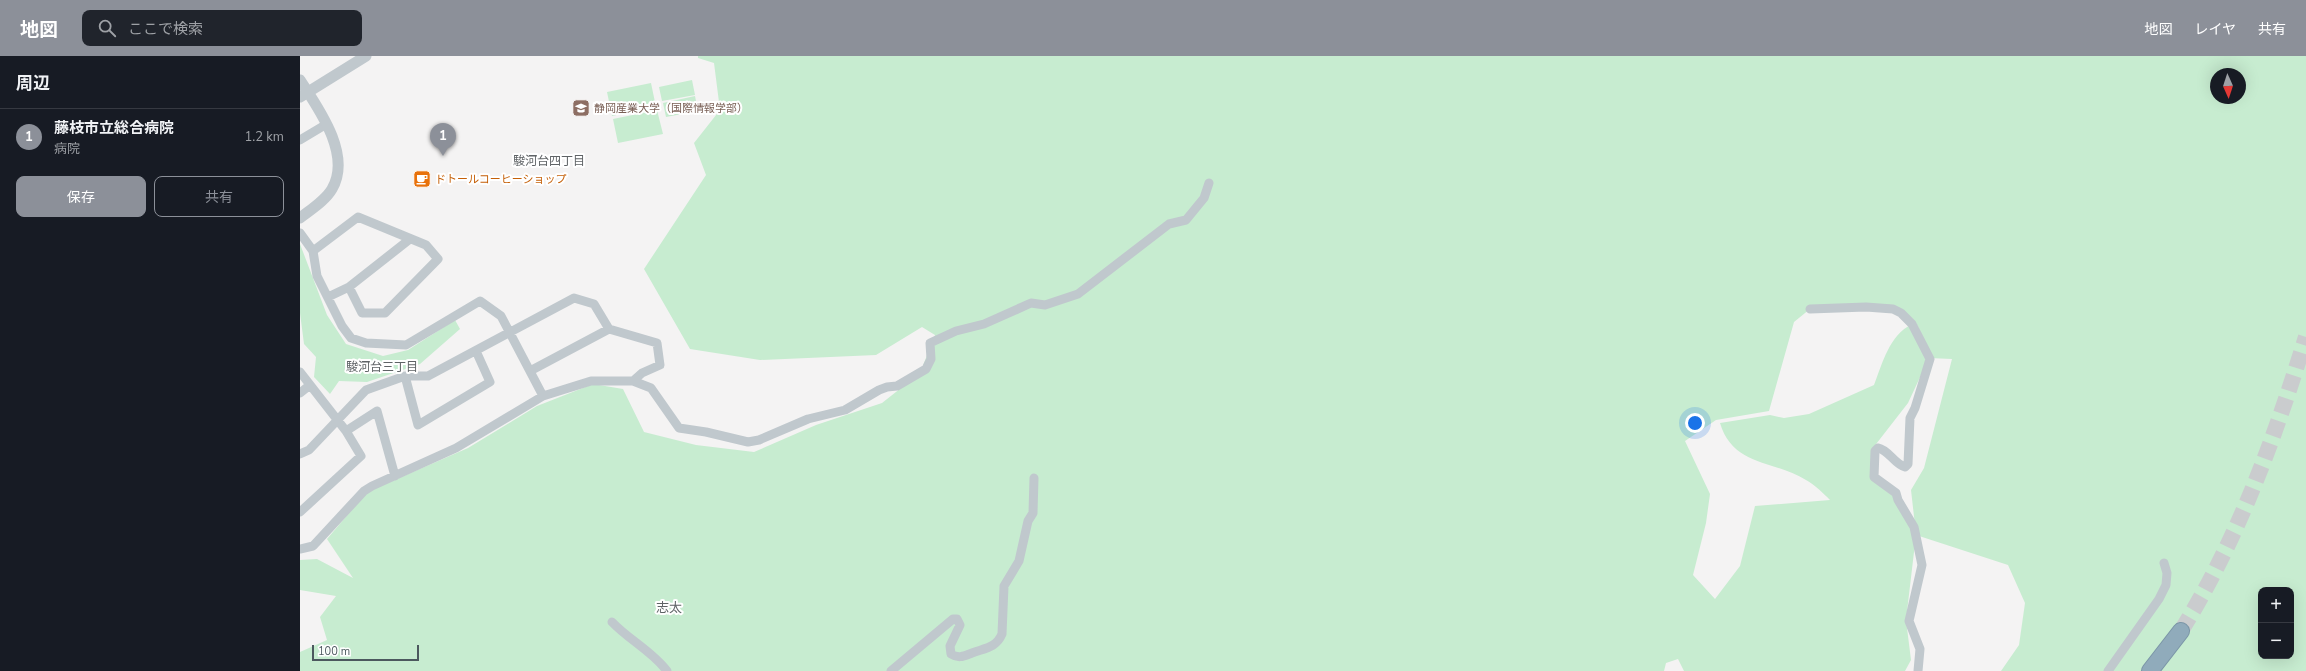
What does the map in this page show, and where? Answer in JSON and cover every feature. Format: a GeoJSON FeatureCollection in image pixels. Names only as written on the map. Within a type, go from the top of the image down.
{"type":"FeatureCollection","features":[{"type":"Feature","properties":{"kind":"highway"},"geometry":{"type":"LineString","coordinates":[[2150,671],[2181,631]]}},
{"type":"Feature","properties":{"kind":"street"},"geometry":{"type":"LineString","coordinates":[[304,94],[366,56]]}},
{"type":"Feature","properties":{"kind":"street"},"geometry":{"type":"LineString","coordinates":[[300,80],[304,94],[325,125],[337,150],[338,175],[331,190],[326,196],[300,218]]}},
{"type":"Feature","properties":{"kind":"street"},"geometry":{"type":"LineString","coordinates":[[300,140],[325,125]]}},
{"type":"Feature","properties":{"kind":"street"},"geometry":{"type":"LineString","coordinates":[[300,549],[312,546],[364,491],[456,448],[543,396],[590,381],[633,381],[650,388],[656,394],[679,428],[714,433],[748,442],[759,440],[808,419],[845,410],[879,390],[897,386],[926,369],[931,359],[930,343],[956,331],[984,324],[1031,303],[1045,305],[1078,294],[1169,224],[1186,220],[1204,198],[1209,183]]}},
{"type":"Feature","properties":{"kind":"street"},"geometry":{"type":"LineString","coordinates":[[313,251],[358,217],[426,245],[438,259],[385,313],[362,313],[349,287]]}},
{"type":"Feature","properties":{"kind":"street"},"geometry":{"type":"LineString","coordinates":[[300,233],[313,251],[317,276],[342,326],[352,338],[366,343],[406,345],[480,301],[501,316],[543,396]]}},
{"type":"Feature","properties":{"kind":"street"},"geometry":{"type":"LineString","coordinates":[[328,298],[349,287],[410,239]]}},
{"type":"Feature","properties":{"kind":"street"},"geometry":{"type":"LineString","coordinates":[[300,454],[309,450],[366,390],[405,376],[428,376],[574,298],[594,304],[609,329],[657,343],[660,365],[642,373],[633,381]]}},
{"type":"Feature","properties":{"kind":"street"},"geometry":{"type":"LineString","coordinates":[[1810,309],[1866,307],[1893,309],[1901,313],[1912,324],[1930,360],[1910,418],[1908,464],[1906,467],[1901,466],[1883,449],[1878,448],[1875,451],[1874,477],[1896,493],[1898,500],[1914,527],[1918,543],[1922,565],[1909,621],[1920,648],[1918,671]]}},
{"type":"Feature","properties":{"kind":"street"},"geometry":{"type":"LineString","coordinates":[[530,370],[609,329]]}},
{"type":"Feature","properties":{"kind":"street"},"geometry":{"type":"LineString","coordinates":[[405,376],[418,425],[490,382],[476,351]]}},
{"type":"Feature","properties":{"kind":"street"},"geometry":{"type":"LineString","coordinates":[[300,372],[346,431],[361,456],[300,512]]}},
{"type":"Feature","properties":{"kind":"street"},"geometry":{"type":"LineString","coordinates":[[300,393],[310,385]]}},
{"type":"Feature","properties":{"kind":"street"},"geometry":{"type":"LineString","coordinates":[[346,431],[377,411],[395,476]]}},
{"type":"Feature","properties":{"kind":"street"},"geometry":{"type":"LineString","coordinates":[[891,671],[953,618],[957,619],[960,625],[950,646],[951,654],[956,657],[964,657],[988,650],[1000,640],[1002,634],[1004,586],[1019,561],[1028,521],[1032,513],[1034,478]]}},
{"type":"Feature","properties":{"kind":"street"},"geometry":{"type":"LineString","coordinates":[[2108,671],[2159,599],[2166,585],[2167,573],[2164,563]]}},
{"type":"Feature","properties":{"kind":"street"},"geometry":{"type":"LineString","coordinates":[[612,622],[627,638],[651,654],[667,671]]}},
{"type":"Feature","properties":{"kind":"green space"},"geometry":{"type":"Polygon","coordinates":[[[698,56],[2306,56],[2306,671],[2001,671],[2019,645],[2025,603],[2008,565],[1916,535],[1906,620],[1911,660],[1905,671],[1684,671],[1678,659],[1666,663],[1664,671],[300,671],[300,652],[327,640],[320,617],[336,596],[300,590],[300,560],[317,559],[353,578],[327,539],[367,492],[468,448],[537,406],[593,384],[623,389],[644,432],[696,445],[754,452],[816,425],[882,403],[920,373],[935,335],[922,327],[876,355],[760,360],[690,349],[644,269],[706,175],[694,143],[720,110],[714,63],[698,58],[698,56]],[[1810,309],[1794,322],[1769,411],[1716,420],[1685,441],[1710,494],[1706,523],[1693,575],[1715,599],[1740,566],[1755,506],[1830,500],[1813,484],[1806,480],[1756,460],[1735,448],[1726,437],[1720,423],[1770,415],[1784,418],[1809,414],[1874,385],[1892,343],[1904,329],[1912,324],[1928,354],[1916,323],[1909,316],[1884,309],[1810,309]],[[1929,358],[1908,403],[1873,448],[1873,480],[1898,500],[1916,534],[1911,490],[1924,468],[1952,359],[1929,358]]]}},
{"type":"Feature","properties":{"kind":"green space"},"geometry":{"type":"Polygon","coordinates":[[[692,80],[695,95],[662,101],[659,87],[692,80]]]}},
{"type":"Feature","properties":{"kind":"green space"},"geometry":{"type":"Polygon","coordinates":[[[651,83],[656,107],[612,116],[607,92],[651,83]]]}},
{"type":"Feature","properties":{"kind":"green space"},"geometry":{"type":"Polygon","coordinates":[[[695,96],[698,111],[666,117],[663,103],[695,96]]]}},
{"type":"Feature","properties":{"kind":"green space"},"geometry":{"type":"Polygon","coordinates":[[[657,110],[663,134],[618,143],[613,119],[657,110]]]}},
{"type":"Feature","properties":{"kind":"green space"},"geometry":{"type":"Polygon","coordinates":[[[300,244],[327,315],[346,344],[383,356],[408,350],[455,320],[460,329],[420,364],[367,382],[339,381],[330,394],[314,377],[316,357],[304,344],[300,313],[300,244]]]}},
{"type":"Feature","properties":{"kind":"tunnel"},"geometry":{"type":"LineString","coordinates":[[2181,631],[2220,561],[2253,488],[2281,413],[2306,337]]}},
{"type":"Feature","properties":{"kind":"place","name":"静岡産業大学（国際情報学部）"},"geometry":{"type":"Point","coordinates":[581,108]}},
{"type":"Feature","properties":{"kind":"place","name":"藤枝市立総合病院"},"geometry":{"type":"Point","coordinates":[443,156]}},
{"type":"Feature","properties":{"kind":"place","name":"ドトールコーヒーショップ"},"geometry":{"type":"Point","coordinates":[422,179]}},
{"type":"Feature","properties":{"kind":"district","name":"駿河台四丁目"},"geometry":{"type":"Point","coordinates":[549,161]}},
{"type":"Feature","properties":{"kind":"district","name":"駿河台三丁目"},"geometry":{"type":"Point","coordinates":[382,367]}},
{"type":"Feature","properties":{"kind":"district","name":"志太"},"geometry":{"type":"Point","coordinates":[669,607]}}]}
